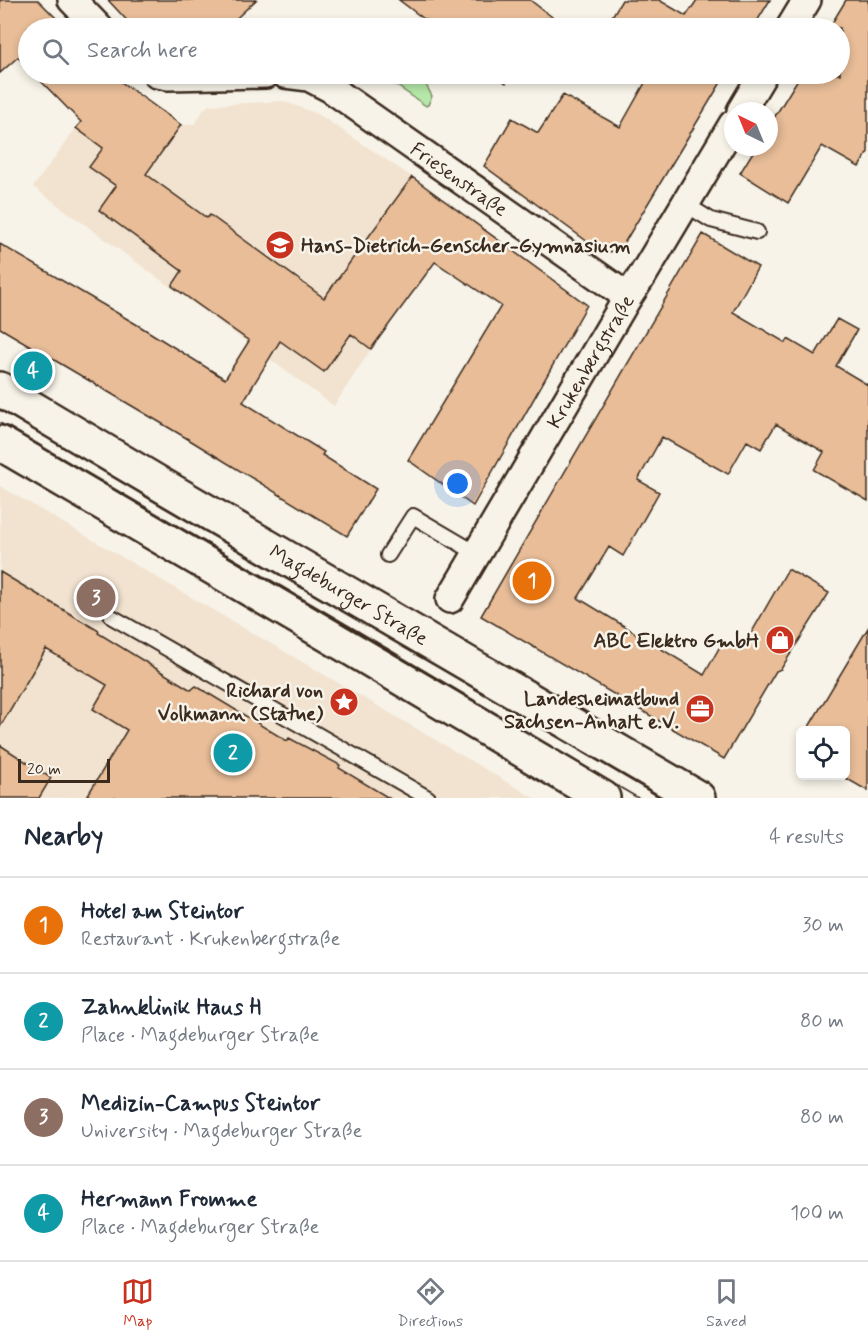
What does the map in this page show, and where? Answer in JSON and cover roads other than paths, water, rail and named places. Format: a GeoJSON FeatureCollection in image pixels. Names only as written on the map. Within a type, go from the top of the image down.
{"type":"FeatureCollection","features":[{"type":"Feature","properties":{"kind":"street"},"geometry":{"type":"LineString","coordinates":[[72,0],[89,18]]}},
{"type":"Feature","properties":{"kind":"street"},"geometry":{"type":"LineString","coordinates":[[796,18],[807,0]]}},
{"type":"Feature","properties":{"kind":"street","name":"Friesenstraße"},"geometry":{"type":"LineString","coordinates":[[322,84],[628,297]]}},
{"type":"Feature","properties":{"kind":"street"},"geometry":{"type":"LineString","coordinates":[[746,102],[757,84]]}},
{"type":"Feature","properties":{"kind":"street","name":"Krukenbergstraße"},"geometry":{"type":"LineString","coordinates":[[450,598],[724,139]]}},
{"type":"Feature","properties":{"kind":"street","name":"Magdeburger Straße"},"geometry":{"type":"LineString","coordinates":[[0,389],[698,798]]}},
{"type":"Feature","properties":{"kind":"street"},"geometry":{"type":"LineString","coordinates":[[0,443],[603,798]]}},
{"type":"Feature","properties":{"kind":"lane"},"geometry":{"type":"LineString","coordinates":[[685,204],[711,220],[757,232]]}},
{"type":"Feature","properties":{"kind":"lane"},"geometry":{"type":"LineString","coordinates":[[388,555],[413,516],[476,553]]}},
{"type":"Feature","properties":{"kind":"lane"},"geometry":{"type":"LineString","coordinates":[[112,617],[428,798]]}},
{"type":"Feature","properties":{"kind":"tram line"},"geometry":{"type":"LineString","coordinates":[[0,410],[661,798]]}},
{"type":"Feature","properties":{"kind":"tram line"},"geometry":{"type":"LineString","coordinates":[[0,423],[638,798]]}},
{"type":"Feature","properties":{"kind":"place","name":"Hans-Dietrich-Genscher-Gymnasium"},"geometry":{"type":"Point","coordinates":[280,245]}},
{"type":"Feature","properties":{"kind":"place","name":"Hermann Fromme"},"geometry":{"type":"Point","coordinates":[33,371]}},
{"type":"Feature","properties":{"kind":"place","name":"Hotel am Steintor"},"geometry":{"type":"Point","coordinates":[532,581]}},
{"type":"Feature","properties":{"kind":"place","name":"Medizin-Campus Steintor"},"geometry":{"type":"Point","coordinates":[96,598]}},
{"type":"Feature","properties":{"kind":"place","name":"ABC Elektro GmbH"},"geometry":{"type":"Point","coordinates":[780,640]}},
{"type":"Feature","properties":{"kind":"place","name":"Richard von Volkmann (Statue)"},"geometry":{"type":"Point","coordinates":[344,702]}},
{"type":"Feature","properties":{"kind":"place","name":"Landesheimatbund Sachsen-Anhalt e.V."},"geometry":{"type":"Point","coordinates":[700,709]}},
{"type":"Feature","properties":{"kind":"place","name":"Zahnklinik Haus H"},"geometry":{"type":"Point","coordinates":[233,753]}}]}
